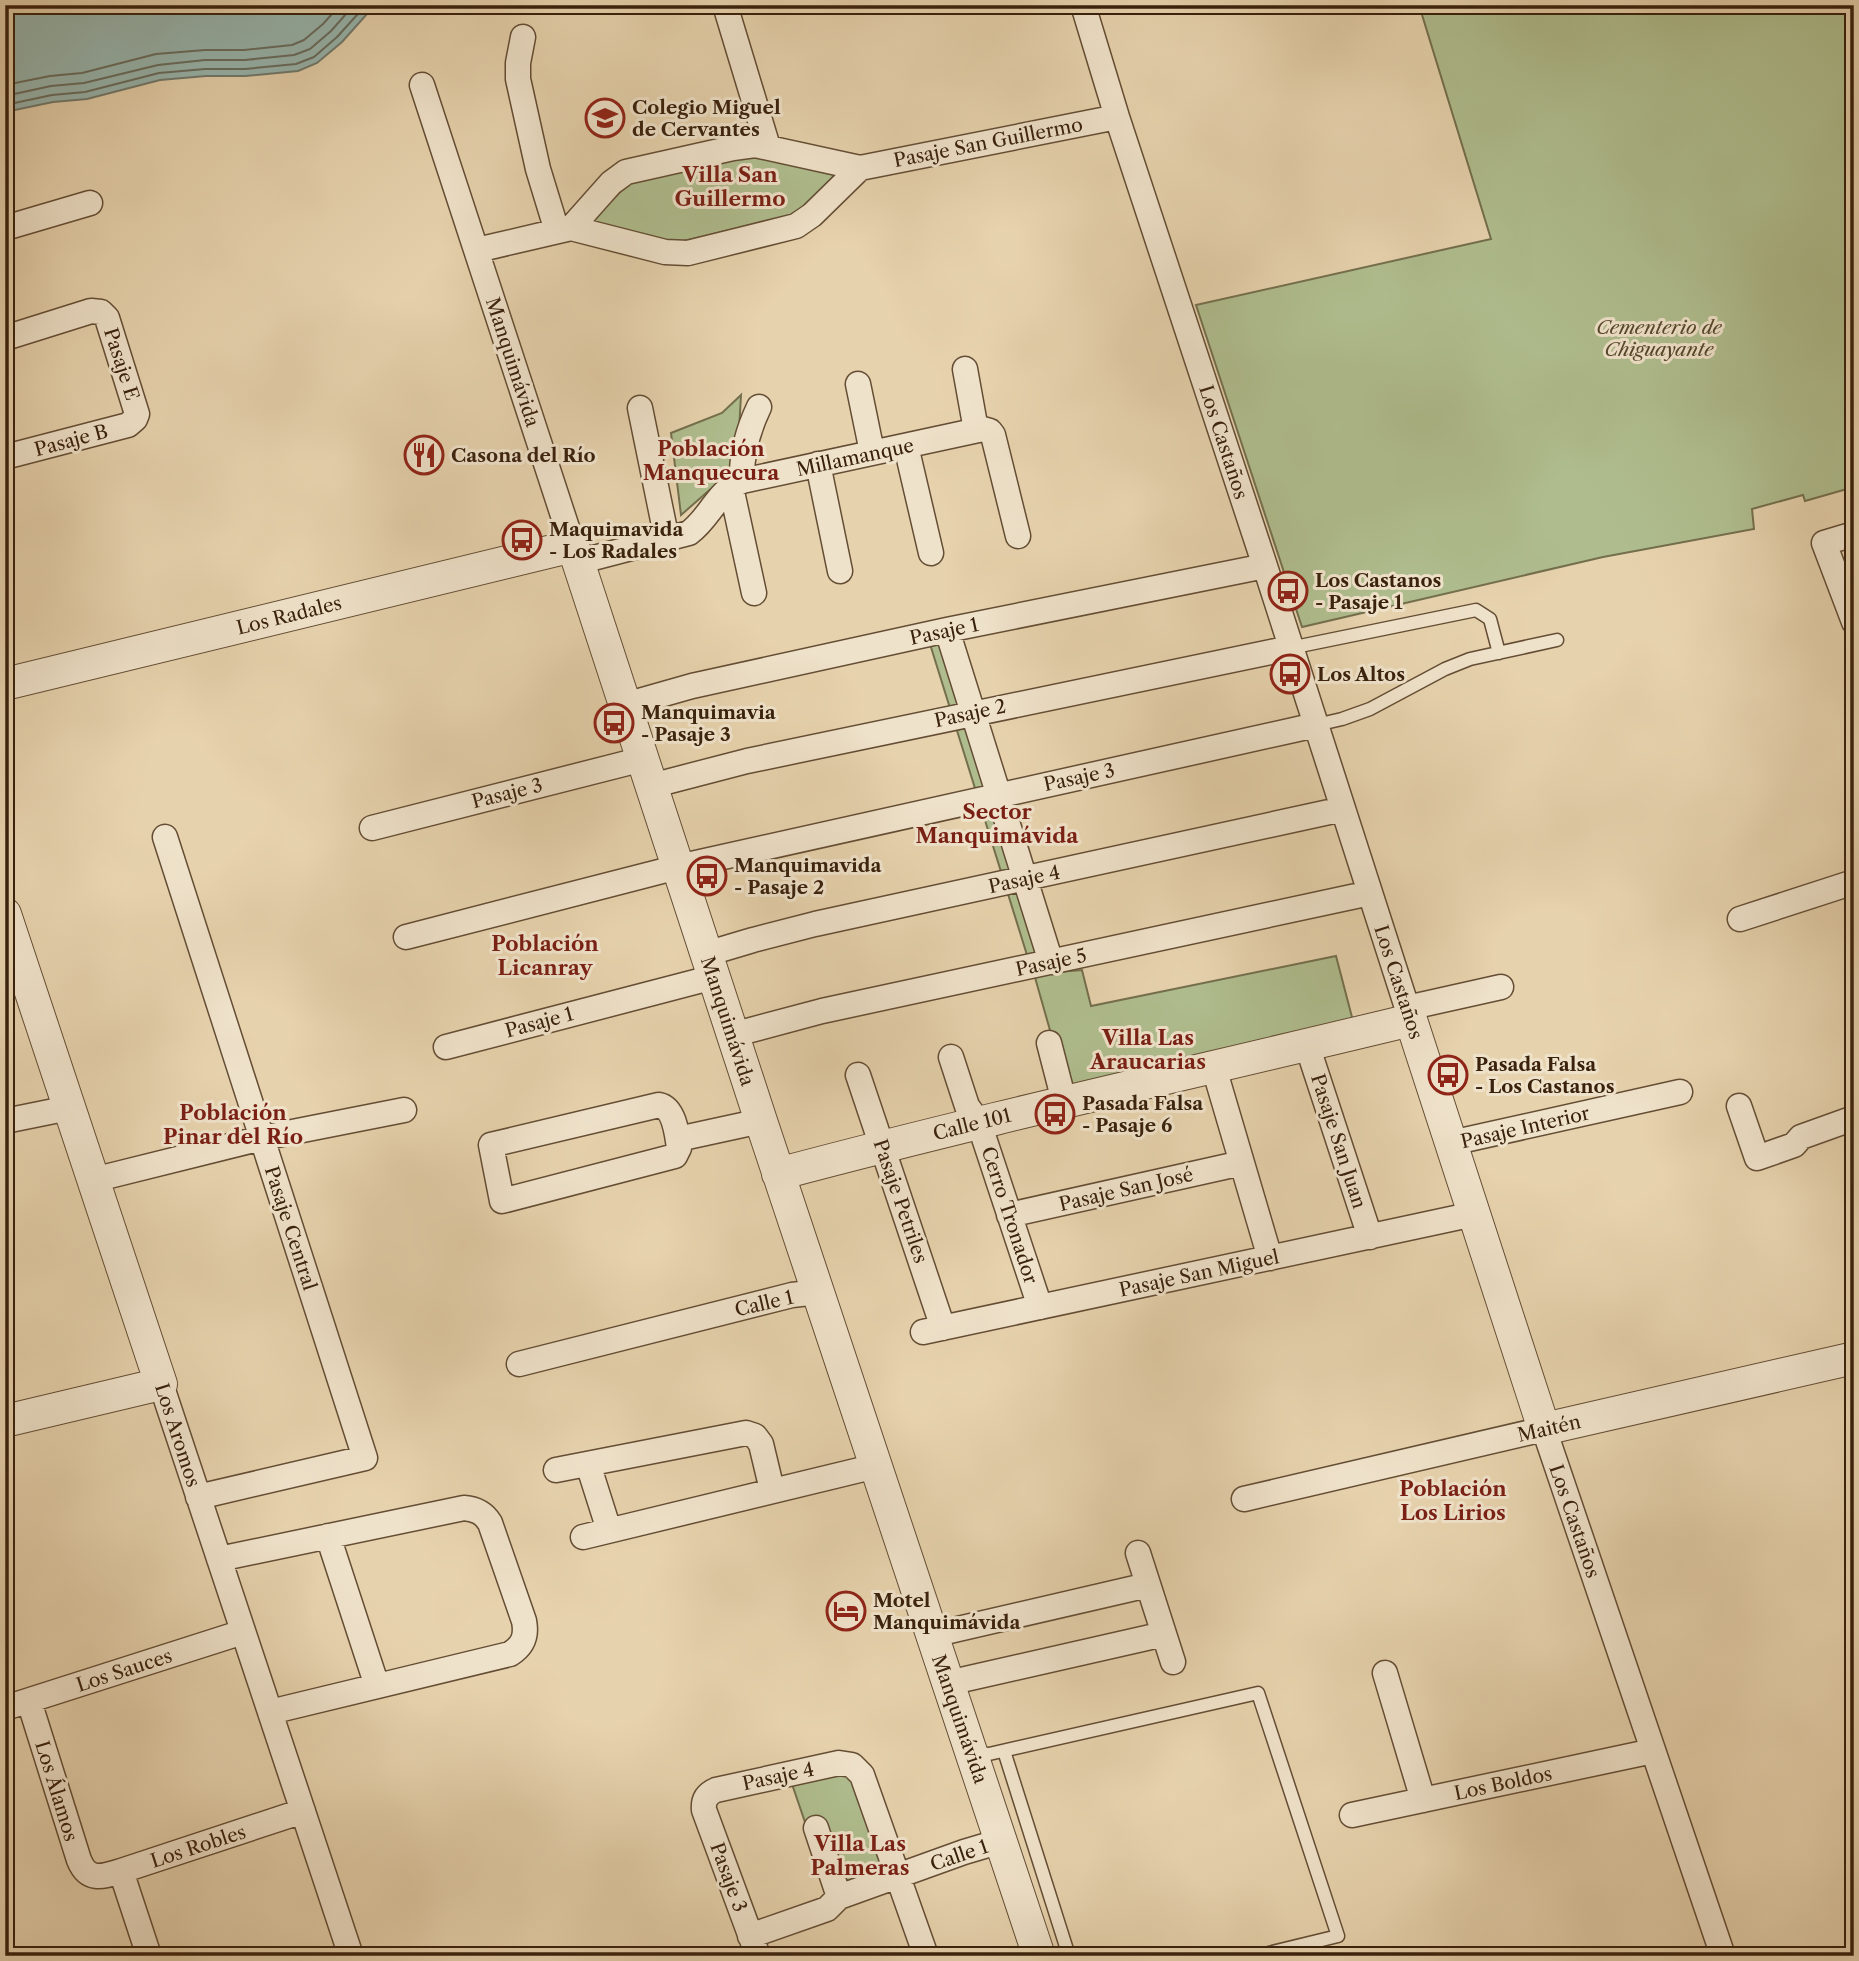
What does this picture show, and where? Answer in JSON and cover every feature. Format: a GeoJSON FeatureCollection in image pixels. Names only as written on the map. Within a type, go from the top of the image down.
{"type":"FeatureCollection","features":[{"type":"Feature","properties":{"kind":"street"},"geometry":{"type":"LineString","coordinates":[[724,5],[768,148]]}},
{"type":"Feature","properties":{"kind":"street","name":"Los Castaños"},"geometry":{"type":"LineString","coordinates":[[1083,5],[1117,117],[1544,1429],[1723,1956]]}},
{"type":"Feature","properties":{"kind":"street"},"geometry":{"type":"LineString","coordinates":[[523,37],[518,63],[519,79],[538,169],[564,230]]}},
{"type":"Feature","properties":{"kind":"street","name":"Manquimávida"},"geometry":{"type":"LineString","coordinates":[[422,85],[732,1035],[1040,1956]]}},
{"type":"Feature","properties":{"kind":"street","name":"Pasaje San Guillermo"},"geometry":{"type":"LineString","coordinates":[[564,230],[611,183],[626,172],[733,148],[755,145],[860,168],[1117,117]]}},
{"type":"Feature","properties":{"kind":"street"},"geometry":{"type":"LineString","coordinates":[[477,250],[564,230],[665,252],[688,253],[796,226],[860,168]]}},
{"type":"Feature","properties":{"kind":"street"},"geometry":{"type":"LineString","coordinates":[[5,228],[90,203]]}},
{"type":"Feature","properties":{"kind":"street","name":"Pasaje E"},"geometry":{"type":"LineString","coordinates":[[5,338],[91,311],[101,312],[107,318],[120,357],[136,408],[135,419]]}},
{"type":"Feature","properties":{"kind":"street"},"geometry":{"type":"LineString","coordinates":[[965,369],[983,430],[993,435],[1018,537]]}},
{"type":"Feature","properties":{"kind":"street"},"geometry":{"type":"LineString","coordinates":[[858,384],[873,452]]}},
{"type":"Feature","properties":{"kind":"street"},"geometry":{"type":"LineString","coordinates":[[754,593],[736,484],[759,407]]}},
{"type":"Feature","properties":{"kind":"street"},"geometry":{"type":"LineString","coordinates":[[640,408],[667,540]]}},
{"type":"Feature","properties":{"kind":"street","name":"Pasaje B"},"geometry":{"type":"LineString","coordinates":[[5,457],[128,425],[135,419]]}},
{"type":"Feature","properties":{"kind":"street","name":"Millamanque"},"geometry":{"type":"LineString","coordinates":[[736,484],[983,430]]}},
{"type":"Feature","properties":{"kind":"street"},"geometry":{"type":"LineString","coordinates":[[906,446],[931,554]]}},
{"type":"Feature","properties":{"kind":"street"},"geometry":{"type":"LineString","coordinates":[[818,464],[840,571]]}},
{"type":"Feature","properties":{"kind":"street"},"geometry":{"type":"LineString","coordinates":[[576,554],[680,536],[695,529],[721,495],[736,484]]}},
{"type":"Feature","properties":{"kind":"street"},"geometry":{"type":"LineString","coordinates":[[1854,534],[1824,543],[1854,622]]}},
{"type":"Feature","properties":{"kind":"street","name":"Los Radales"},"geometry":{"type":"LineString","coordinates":[[5,684],[576,554]]}},
{"type":"Feature","properties":{"kind":"street","name":"Pasaje 1"},"geometry":{"type":"LineString","coordinates":[[625,705],[692,685],[1265,566]]}},
{"type":"Feature","properties":{"kind":"street"},"geometry":{"type":"LineString","coordinates":[[947,630],[1051,962]]}},
{"type":"Feature","properties":{"kind":"street","name":"Pasaje 2"},"geometry":{"type":"LineString","coordinates":[[647,772],[747,761],[1290,648]]}},
{"type":"Feature","properties":{"kind":"street","name":"Pasaje 3"},"geometry":{"type":"LineString","coordinates":[[678,867],[1316,725]]}},
{"type":"Feature","properties":{"kind":"street","name":"Pasaje 3"},"geometry":{"type":"LineString","coordinates":[[372,828],[647,772]]}},
{"type":"Feature","properties":{"kind":"street","name":"Pasaje 4"},"geometry":{"type":"LineString","coordinates":[[710,966],[753,940],[815,924],[1343,809]]}},
{"type":"Feature","properties":{"kind":"street","name":"Pasaje Central"},"geometry":{"type":"LineString","coordinates":[[164,837],[365,1458],[198,1497]]}},
{"type":"Feature","properties":{"kind":"street"},"geometry":{"type":"LineString","coordinates":[[407,937],[678,867]]}},
{"type":"Feature","properties":{"kind":"street"},"geometry":{"type":"LineString","coordinates":[[1740,919],[1854,882]]}},
{"type":"Feature","properties":{"kind":"street","name":"Pasaje 5"},"geometry":{"type":"LineString","coordinates":[[732,1035],[790,1019],[1370,893]]}},
{"type":"Feature","properties":{"kind":"street","name":"Los Aromos"},"geometry":{"type":"LineString","coordinates":[[5,914],[351,1956]]}},
{"type":"Feature","properties":{"kind":"street","name":"Pasaje 1"},"geometry":{"type":"LineString","coordinates":[[446,1047],[710,966]]}},
{"type":"Feature","properties":{"kind":"street"},"geometry":{"type":"LineString","coordinates":[[1409,1014],[1501,987]]}},
{"type":"Feature","properties":{"kind":"street","name":"Calle 101"},"geometry":{"type":"LineString","coordinates":[[778,1174],[1064,1101],[1307,1045],[1409,1014]]}},
{"type":"Feature","properties":{"kind":"street"},"geometry":{"type":"LineString","coordinates":[[1049,1043],[1064,1101]]}},
{"type":"Feature","properties":{"kind":"street","name":"Pasaje San Juan"},"geometry":{"type":"LineString","coordinates":[[1307,1045],[1370,1237]]}},
{"type":"Feature","properties":{"kind":"street","name":"Cerro Tronador"},"geometry":{"type":"LineString","coordinates":[[951,1057],[967,1106],[979,1123],[1040,1307]]}},
{"type":"Feature","properties":{"kind":"street"},"geometry":{"type":"LineString","coordinates":[[1214,1068],[1270,1258]]}},
{"type":"Feature","properties":{"kind":"street","name":"Pasaje Petriles"},"geometry":{"type":"LineString","coordinates":[[858,1074],[882,1146],[933,1330]]}},
{"type":"Feature","properties":{"kind":"street","name":"Pasaje Interior"},"geometry":{"type":"LineString","coordinates":[[1451,1143],[1680,1091]]}},
{"type":"Feature","properties":{"kind":"street"},"geometry":{"type":"LineString","coordinates":[[659,1105],[664,1105],[670,1112],[678,1139],[678,1152],[671,1157],[502,1201],[491,1145],[659,1105]]}},
{"type":"Feature","properties":{"kind":"street"},"geometry":{"type":"LineString","coordinates":[[1739,1106],[1758,1158],[1794,1145],[1801,1137],[1854,1118]]}},
{"type":"Feature","properties":{"kind":"street"},"geometry":{"type":"LineString","coordinates":[[5,1121],[69,1108]]}},
{"type":"Feature","properties":{"kind":"street"},"geometry":{"type":"LineString","coordinates":[[93,1180],[262,1138],[404,1110]]}},
{"type":"Feature","properties":{"kind":"street"},"geometry":{"type":"LineString","coordinates":[[678,1139],[761,1121]]}},
{"type":"Feature","properties":{"kind":"street","name":"Pasaje San José"},"geometry":{"type":"LineString","coordinates":[[1009,1215],[1242,1163]]}},
{"type":"Feature","properties":{"kind":"street","name":"Pasaje San Miguel"},"geometry":{"type":"LineString","coordinates":[[933,1330],[1474,1214]]}},
{"type":"Feature","properties":{"kind":"street","name":"Calle 1"},"geometry":{"type":"LineString","coordinates":[[519,1364],[792,1295],[818,1292]]}},
{"type":"Feature","properties":{"kind":"street","name":"Maitén"},"geometry":{"type":"LineString","coordinates":[[1244,1499],[1854,1358]]}},
{"type":"Feature","properties":{"kind":"street"},"geometry":{"type":"LineString","coordinates":[[7,1416],[161,1384]]}},
{"type":"Feature","properties":{"kind":"street"},"geometry":{"type":"LineString","coordinates":[[556,1470],[751,1434],[759,1439],[761,1444],[772,1490]]}},
{"type":"Feature","properties":{"kind":"street"},"geometry":{"type":"LineString","coordinates":[[588,1464],[609,1530]]}},
{"type":"Feature","properties":{"kind":"street"},"geometry":{"type":"LineString","coordinates":[[583,1536],[876,1466]]}},
{"type":"Feature","properties":{"kind":"street"},"geometry":{"type":"LineString","coordinates":[[219,1559],[464,1508],[477,1510],[490,1523],[524,1621],[525,1637],[522,1644],[510,1654],[270,1712]]}},
{"type":"Feature","properties":{"kind":"street"},"geometry":{"type":"LineString","coordinates":[[328,1536],[377,1686]]}},
{"type":"Feature","properties":{"kind":"street"},"geometry":{"type":"LineString","coordinates":[[1138,1553],[1172,1662]]}},
{"type":"Feature","properties":{"kind":"street"},"geometry":{"type":"LineString","coordinates":[[932,1635],[1148,1585]]}},
{"type":"Feature","properties":{"kind":"street","name":"Los Sauces"},"geometry":{"type":"LineString","coordinates":[[17,1705],[243,1632]]}},
{"type":"Feature","properties":{"kind":"street"},"geometry":{"type":"LineString","coordinates":[[948,1683],[1164,1634]]}},
{"type":"Feature","properties":{"kind":"street"},"geometry":{"type":"LineString","coordinates":[[1385,1673],[1423,1800]]}},
{"type":"Feature","properties":{"kind":"street","name":"Los Álamos"},"geometry":{"type":"LineString","coordinates":[[17,1705],[82,1869],[92,1876]]}},
{"type":"Feature","properties":{"kind":"street","name":"Los Boldos"},"geometry":{"type":"LineString","coordinates":[[1352,1815],[1653,1751]]}},
{"type":"Feature","properties":{"kind":"street","name":"Pasaje 4"},"geometry":{"type":"LineString","coordinates":[[706,1797],[716,1790],[839,1763],[852,1765],[862,1775],[898,1876]]}},
{"type":"Feature","properties":{"kind":"street","name":"Pasaje 3"},"geometry":{"type":"LineString","coordinates":[[706,1797],[704,1810],[754,1946]]}},
{"type":"Feature","properties":{"kind":"street","name":"Los Robles"},"geometry":{"type":"LineString","coordinates":[[92,1876],[105,1876],[303,1811]]}},
{"type":"Feature","properties":{"kind":"street"},"geometry":{"type":"LineString","coordinates":[[754,1946],[827,1909],[839,1897],[816,1828]]}},
{"type":"Feature","properties":{"kind":"street","name":"Calle 1"},"geometry":{"type":"LineString","coordinates":[[839,1897],[1001,1841]]}},
{"type":"Feature","properties":{"kind":"street"},"geometry":{"type":"LineString","coordinates":[[121,1871],[149,1956]]}},
{"type":"Feature","properties":{"kind":"street"},"geometry":{"type":"LineString","coordinates":[[898,1876],[926,1956]]}},
{"type":"Feature","properties":{"kind":"lane"},"geometry":{"type":"LineString","coordinates":[[1290,648],[1476,610],[1490,619],[1499,653]]}},
{"type":"Feature","properties":{"kind":"lane"},"geometry":{"type":"LineString","coordinates":[[1316,725],[1370,709],[1469,659],[1557,640]]}},
{"type":"Feature","properties":{"kind":"lane"},"geometry":{"type":"LineString","coordinates":[[972,1753],[1004,1751],[1258,1693],[1338,1936],[1256,1956]]}},
{"type":"Feature","properties":{"kind":"lane"},"geometry":{"type":"LineString","coordinates":[[1004,1751],[1069,1956]]}},
{"type":"Feature","properties":{"kind":"green space","name":"Cementerio de Chiguayante"},"geometry":{"type":"Polygon","coordinates":[[[1419,5],[1854,5],[1854,487],[1805,501],[1803,495],[1752,509],[1754,529],[1603,557],[1302,627],[1196,305],[1491,239],[1419,5]]]}},
{"type":"Feature","properties":{"kind":"green space"},"geometry":{"type":"Polygon","coordinates":[[[751,155],[835,175],[805,206],[789,216],[683,241],[672,243],[591,221],[632,182],[751,155]]]}},
{"type":"Feature","properties":{"kind":"green space"},"geometry":{"type":"Polygon","coordinates":[[[741,395],[737,466],[681,515],[671,433],[722,413],[741,395]]]}},
{"type":"Feature","properties":{"kind":"green space"},"geometry":{"type":"Polygon","coordinates":[[[939,642],[1036,952],[1027,955],[930,644],[939,642]]]}},
{"type":"Feature","properties":{"kind":"green space"},"geometry":{"type":"Polygon","coordinates":[[[1336,956],[1353,1021],[1067,1090],[1034,974],[1082,970],[1091,1006],[1336,956]]]}},
{"type":"Feature","properties":{"kind":"green space"},"geometry":{"type":"Polygon","coordinates":[[[849,1772],[887,1870],[841,1884],[806,1825],[792,1784],[849,1772]]]}},
{"type":"Feature","properties":{"kind":"water"},"geometry":{"type":"Polygon","coordinates":[[[5,5],[375,5],[342,42],[317,63],[298,71],[160,80],[87,99],[53,102],[5,112],[5,5]]]}},
{"type":"Feature","properties":{"kind":"place","name":"Colegio Miguel de Cervantes"},"geometry":{"type":"Point","coordinates":[605,118]}},
{"type":"Feature","properties":{"kind":"place","name":"Casona del Río"},"geometry":{"type":"Point","coordinates":[424,455]}},
{"type":"Feature","properties":{"kind":"place","name":"Maquimavida - Los Radales"},"geometry":{"type":"Point","coordinates":[522,540]}},
{"type":"Feature","properties":{"kind":"place","name":"Los Castanos - Pasaje 1"},"geometry":{"type":"Point","coordinates":[1288,591]}},
{"type":"Feature","properties":{"kind":"place","name":"Los Altos"},"geometry":{"type":"Point","coordinates":[1290,674]}},
{"type":"Feature","properties":{"kind":"place","name":"Manquimavia - Pasaje 3"},"geometry":{"type":"Point","coordinates":[614,723]}},
{"type":"Feature","properties":{"kind":"place","name":"Manquimavida - Pasaje 2"},"geometry":{"type":"Point","coordinates":[707,876]}},
{"type":"Feature","properties":{"kind":"place","name":"Pasada Falsa - Los Castanos"},"geometry":{"type":"Point","coordinates":[1448,1075]}},
{"type":"Feature","properties":{"kind":"place","name":"Pasada Falsa - Pasaje 6"},"geometry":{"type":"Point","coordinates":[1055,1114]}},
{"type":"Feature","properties":{"kind":"place","name":"Motel Manquimávida"},"geometry":{"type":"Point","coordinates":[846,1611]}},
{"type":"Feature","properties":{"kind":"district","name":"Villa San Guillermo"},"geometry":{"type":"Point","coordinates":[730,187]}},
{"type":"Feature","properties":{"kind":"district","name":"Población Manquecura"},"geometry":{"type":"Point","coordinates":[711,461]}},
{"type":"Feature","properties":{"kind":"district","name":"Sector Manquimávida"},"geometry":{"type":"Point","coordinates":[997,824]}},
{"type":"Feature","properties":{"kind":"district","name":"Población Licanray"},"geometry":{"type":"Point","coordinates":[545,956]}},
{"type":"Feature","properties":{"kind":"district","name":"Villa Las Araucarias"},"geometry":{"type":"Point","coordinates":[1148,1050]}},
{"type":"Feature","properties":{"kind":"district","name":"Población Pinar del Río"},"geometry":{"type":"Point","coordinates":[233,1125]}},
{"type":"Feature","properties":{"kind":"district","name":"Población Los Lirios"},"geometry":{"type":"Point","coordinates":[1453,1501]}},
{"type":"Feature","properties":{"kind":"district","name":"Villa Las Palmeras"},"geometry":{"type":"Point","coordinates":[860,1856]}}]}
